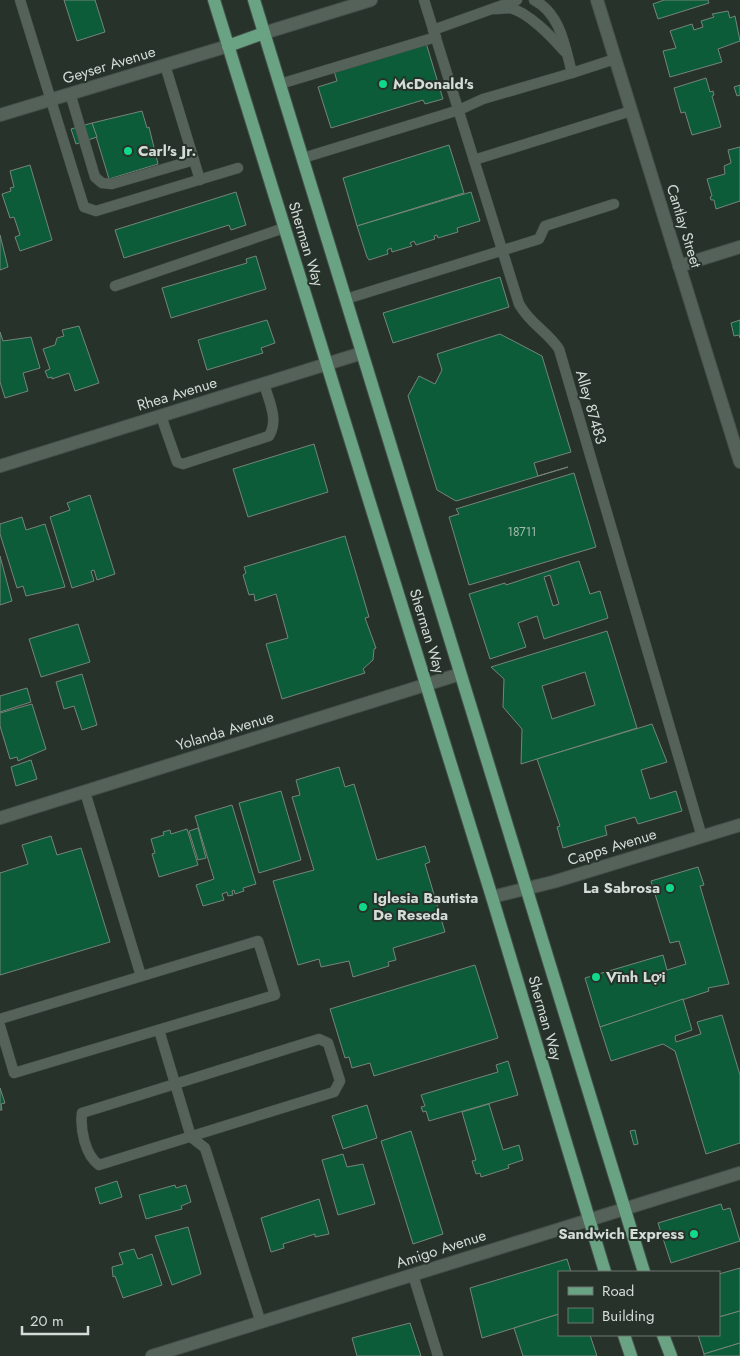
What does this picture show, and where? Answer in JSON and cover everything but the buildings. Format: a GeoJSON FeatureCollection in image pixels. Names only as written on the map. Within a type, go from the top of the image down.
{"type":"FeatureCollection","features":[{"type":"Feature","properties":{"kind":"main road","name":"Sherman Way"},"geometry":{"type":"LineString","coordinates":[[214,0],[492,897],[605,1271]]}},
{"type":"Feature","properties":{"kind":"main road","name":"Sherman Way"},"geometry":{"type":"LineString","coordinates":[[254,0],[460,674],[528,888],[644,1271]]}},
{"type":"Feature","properties":{"kind":"main road"},"geometry":{"type":"LineString","coordinates":[[228,46],[264,33]]}},
{"type":"Feature","properties":{"kind":"main road"},"geometry":{"type":"LineString","coordinates":[[624,1336],[631,1356]]}},
{"type":"Feature","properties":{"kind":"main road"},"geometry":{"type":"LineString","coordinates":[[663,1336],[671,1356]]}},
{"type":"Feature","properties":{"kind":"street"},"geometry":{"type":"LineString","coordinates":[[264,33],[372,0]]}},
{"type":"Feature","properties":{"kind":"street","name":"Cantlay Street"},"geometry":{"type":"LineString","coordinates":[[597,0],[740,462]]}},
{"type":"Feature","properties":{"kind":"street","name":"Geyser Avenue"},"geometry":{"type":"LineString","coordinates":[[0,115],[228,46]]}},
{"type":"Feature","properties":{"kind":"street"},"geometry":{"type":"LineString","coordinates":[[679,266],[740,247]]}},
{"type":"Feature","properties":{"kind":"street","name":"Rhea Avenue"},"geometry":{"type":"LineString","coordinates":[[0,466],[362,353]]}},
{"type":"Feature","properties":{"kind":"street","name":"Yolanda Avenue"},"geometry":{"type":"LineString","coordinates":[[0,818],[460,674]]}},
{"type":"Feature","properties":{"kind":"street","name":"Capps Avenue"},"geometry":{"type":"LineString","coordinates":[[492,897],[740,825]]}},
{"type":"Feature","properties":{"kind":"street","name":"Amigo Avenue"},"geometry":{"type":"LineString","coordinates":[[152,1356],[740,1173]]}},
{"type":"Feature","properties":{"kind":"lane"},"geometry":{"type":"LineString","coordinates":[[20,0],[84,207],[96,211],[238,168]]}},
{"type":"Feature","properties":{"kind":"lane","name":"Alley 87483"},"geometry":{"type":"LineString","coordinates":[[424,0],[520,304],[527,319],[553,340],[559,349],[702,837]]}},
{"type":"Feature","properties":{"kind":"lane"},"geometry":{"type":"LineString","coordinates":[[280,84],[434,34],[517,0]]}},
{"type":"Feature","properties":{"kind":"lane"},"geometry":{"type":"LineString","coordinates":[[534,0],[541,4],[557,22],[572,74]]}},
{"type":"Feature","properties":{"kind":"lane"},"geometry":{"type":"LineString","coordinates":[[494,9],[511,8],[531,20],[550,34],[567,56]]}},
{"type":"Feature","properties":{"kind":"lane"},"geometry":{"type":"LineString","coordinates":[[303,158],[458,110],[483,99],[572,74],[615,59]]}},
{"type":"Feature","properties":{"kind":"lane"},"geometry":{"type":"LineString","coordinates":[[165,65],[200,180]]}},
{"type":"Feature","properties":{"kind":"lane"},"geometry":{"type":"LineString","coordinates":[[70,93],[95,177],[102,183],[112,184],[194,160]]}},
{"type":"Feature","properties":{"kind":"lane"},"geometry":{"type":"LineString","coordinates":[[474,160],[631,111]]}},
{"type":"Feature","properties":{"kind":"lane"},"geometry":{"type":"LineString","coordinates":[[346,299],[539,239],[545,226],[614,204]]}},
{"type":"Feature","properties":{"kind":"lane"},"geometry":{"type":"LineString","coordinates":[[115,286],[284,228]]}},
{"type":"Feature","properties":{"kind":"lane"},"geometry":{"type":"LineString","coordinates":[[162,416],[177,462],[183,464],[269,436],[274,428],[273,414],[264,384]]}},
{"type":"Feature","properties":{"kind":"lane"},"geometry":{"type":"LineString","coordinates":[[85,792],[141,976]]}},
{"type":"Feature","properties":{"kind":"lane"},"geometry":{"type":"LineString","coordinates":[[0,1019],[258,941],[275,995],[14,1073],[0,1026]]}},
{"type":"Feature","properties":{"kind":"lane"},"geometry":{"type":"LineString","coordinates":[[159,1030],[191,1137],[204,1148],[261,1323]]}},
{"type":"Feature","properties":{"kind":"lane"},"geometry":{"type":"LineString","coordinates":[[319,1040],[328,1043],[340,1081],[334,1092],[191,1137],[99,1165],[91,1159],[81,1125],[82,1113],[319,1040]]}},
{"type":"Feature","properties":{"kind":"lane"},"geometry":{"type":"LineString","coordinates":[[413,1275],[438,1356]]}},
{"type":"Feature","properties":{"kind":"place","name":"McDonald's"},"geometry":{"type":"Point","coordinates":[383,84]}},
{"type":"Feature","properties":{"kind":"place","name":"Carl's Jr."},"geometry":{"type":"Point","coordinates":[128,151]}},
{"type":"Feature","properties":{"kind":"place","name":"La Sabrosa"},"geometry":{"type":"Point","coordinates":[670,888]}},
{"type":"Feature","properties":{"kind":"place","name":"Iglesia Bautista De Reseda"},"geometry":{"type":"Point","coordinates":[363,907]}},
{"type":"Feature","properties":{"kind":"place","name":"Vĩnh Lợi"},"geometry":{"type":"Point","coordinates":[596,977]}},
{"type":"Feature","properties":{"kind":"place","name":"Sandwich Express"},"geometry":{"type":"Point","coordinates":[694,1234]}}]}
